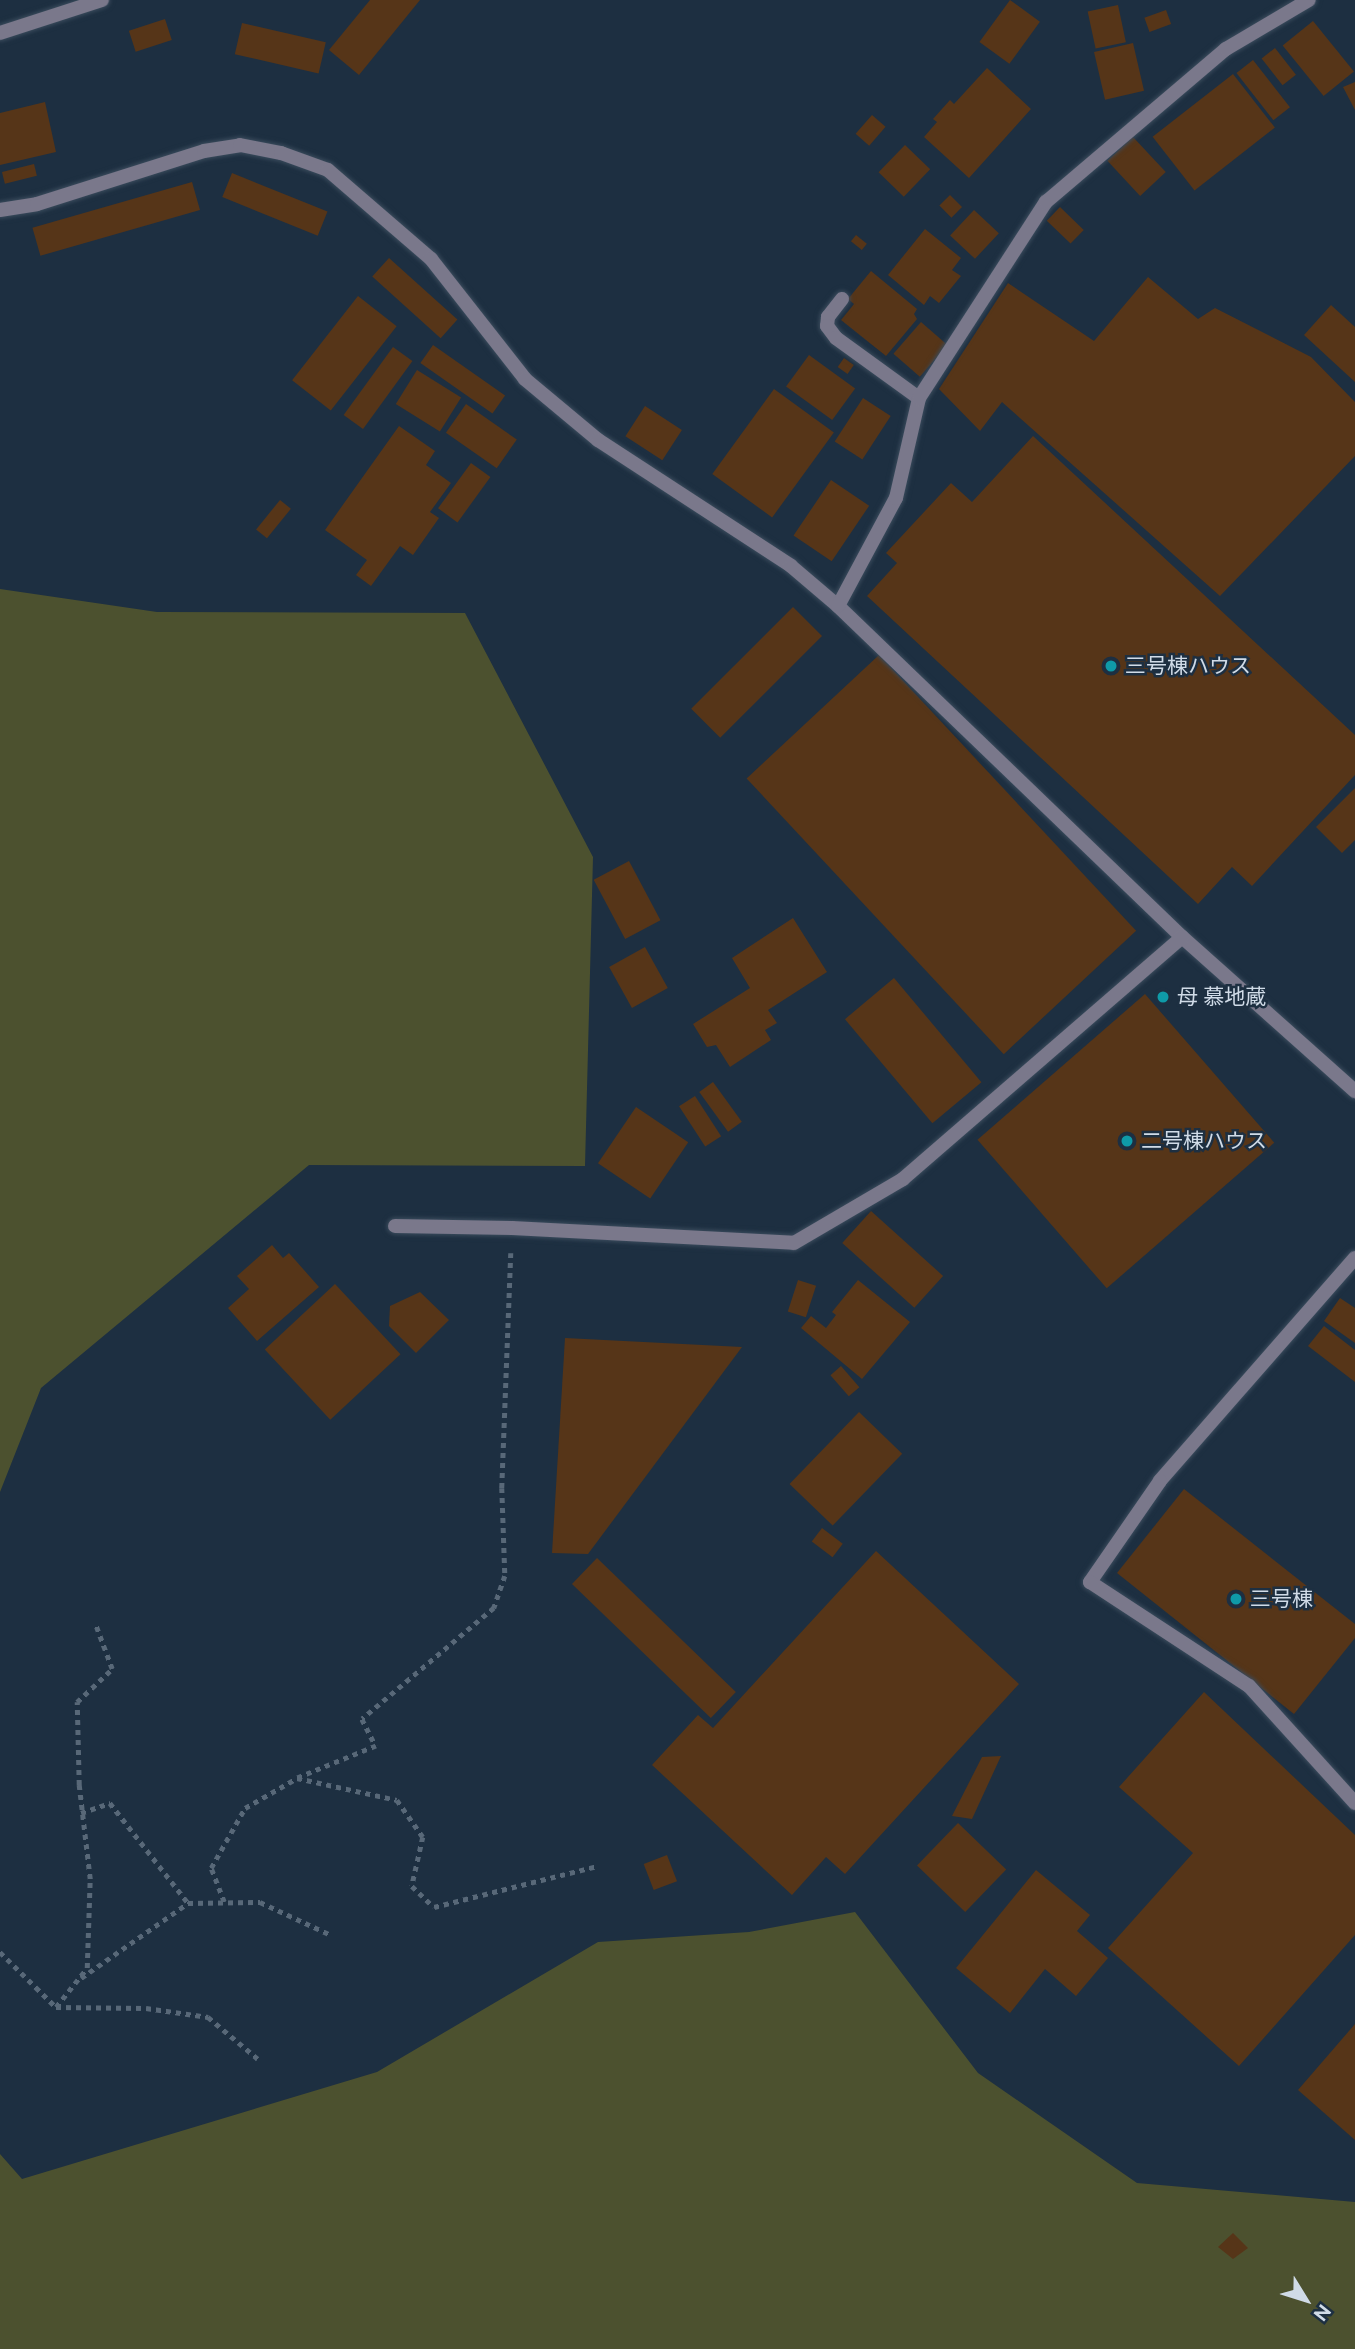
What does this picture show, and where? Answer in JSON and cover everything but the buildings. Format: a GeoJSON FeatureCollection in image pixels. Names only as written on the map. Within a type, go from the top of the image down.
{"type":"FeatureCollection","features":[{"type":"Feature","properties":{"kind":"street"},"geometry":{"type":"LineString","coordinates":[[0,33],[102,0]]}},
{"type":"Feature","properties":{"kind":"street"},"geometry":{"type":"LineString","coordinates":[[838,606],[896,498],[919,398],[1046,202],[1226,49],[1309,0]]}},
{"type":"Feature","properties":{"kind":"street"},"geometry":{"type":"LineString","coordinates":[[0,210],[37,204],[204,150],[240,145],[281,153],[328,170],[431,259],[536,388],[598,440],[791,566],[838,606],[1182,937],[1355,1091]]}},
{"type":"Feature","properties":{"kind":"street"},"geometry":{"type":"LineString","coordinates":[[842,299],[828,317],[827,326],[836,338],[919,398]]}},
{"type":"Feature","properties":{"kind":"street"},"geometry":{"type":"LineString","coordinates":[[395,1226],[512,1228],[794,1243],[807,1238],[903,1179],[1182,937]]}},
{"type":"Feature","properties":{"kind":"street"},"geometry":{"type":"LineString","coordinates":[[1355,1258],[1160,1481],[1090,1582],[1249,1686],[1355,1802]]}},
{"type":"Feature","properties":{"kind":"path"},"geometry":{"type":"LineString","coordinates":[[224,1902],[211,1868],[245,1808],[297,1778],[376,1746],[362,1719],[494,1608],[505,1576],[502,1488],[512,1228]]}},
{"type":"Feature","properties":{"kind":"path"},"geometry":{"type":"LineString","coordinates":[[56,2007],[87,1968],[90,1879],[81,1813],[77,1702],[112,1669],[96,1626]]}},
{"type":"Feature","properties":{"kind":"path"},"geometry":{"type":"LineString","coordinates":[[297,1778],[397,1800],[423,1837],[412,1886],[434,1907],[597,1866]]}},
{"type":"Feature","properties":{"kind":"path"},"geometry":{"type":"LineString","coordinates":[[81,1813],[110,1803],[188,1903]]}},
{"type":"Feature","properties":{"kind":"path"},"geometry":{"type":"LineString","coordinates":[[76,1982],[188,1903],[260,1902],[329,1934]]}},
{"type":"Feature","properties":{"kind":"path"},"geometry":{"type":"LineString","coordinates":[[0,1952],[56,2007],[146,2008],[208,2017],[258,2059]]}},
{"type":"Feature","properties":{"kind":"green space"},"geometry":{"type":"Polygon","coordinates":[[[0,589],[157,612],[465,613],[593,857],[585,1166],[309,1165],[41,1388],[0,1492],[0,589]]]}},
{"type":"Feature","properties":{"kind":"green space"},"geometry":{"type":"Polygon","coordinates":[[[855,1912],[978,2073],[1137,2183],[1355,2202],[1355,2349],[0,2349],[0,2154],[22,2179],[377,2072],[598,1942],[749,1932],[855,1912]]]}},
{"type":"Feature","properties":{"kind":"place","name":"三号棟ハウス"},"geometry":{"type":"Point","coordinates":[1111,666]}},
{"type":"Feature","properties":{"kind":"place","name":"母 慕地蔵"},"geometry":{"type":"Point","coordinates":[1163,997]}},
{"type":"Feature","properties":{"kind":"place","name":"二号棟ハウス"},"geometry":{"type":"Point","coordinates":[1127,1141]}},
{"type":"Feature","properties":{"kind":"place","name":"三号棟"},"geometry":{"type":"Point","coordinates":[1236,1599]}}]}
